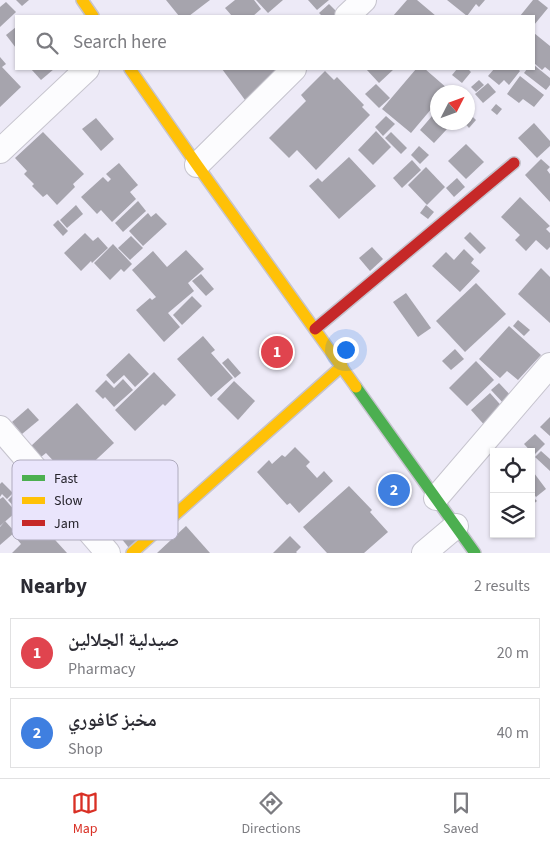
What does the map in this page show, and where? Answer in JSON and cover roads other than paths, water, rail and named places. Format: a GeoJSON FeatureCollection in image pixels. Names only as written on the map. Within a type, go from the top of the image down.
{"type":"FeatureCollection","features":[{"type":"Feature","properties":{"kind":"street"},"geometry":{"type":"LineString","coordinates":[[348,15],[364,0]]}},
{"type":"Feature","properties":{"kind":"street"},"geometry":{"type":"LineString","coordinates":[[0,151],[86,70]]}},
{"type":"Feature","properties":{"kind":"street"},"geometry":{"type":"LineString","coordinates":[[131,70],[475,553]]}},
{"type":"Feature","properties":{"kind":"street"},"geometry":{"type":"LineString","coordinates":[[198,165],[293,70]]}},
{"type":"Feature","properties":{"kind":"street"},"geometry":{"type":"LineString","coordinates":[[315,329],[514,162]]}},
{"type":"Feature","properties":{"kind":"street"},"geometry":{"type":"LineString","coordinates":[[436,498],[550,365]]}},
{"type":"Feature","properties":{"kind":"street"},"geometry":{"type":"LineString","coordinates":[[178,512],[342,366]]}},
{"type":"Feature","properties":{"kind":"street"},"geometry":{"type":"LineString","coordinates":[[0,428],[28,460]]}},
{"type":"Feature","properties":{"kind":"street"},"geometry":{"type":"LineString","coordinates":[[424,553],[456,526]]}},
{"type":"Feature","properties":{"kind":"street"},"geometry":{"type":"LineString","coordinates":[[97,540],[108,553]]}},
{"type":"Feature","properties":{"kind":"street"},"geometry":{"type":"LineString","coordinates":[[132,553],[147,540]]}},
{"type":"Feature","properties":{"kind":"place","name":"صيدلية الجلالين"},"geometry":{"type":"Point","coordinates":[277,352]}},
{"type":"Feature","properties":{"kind":"place","name":"مخبز كافوري"},"geometry":{"type":"Point","coordinates":[394,490]}}]}
